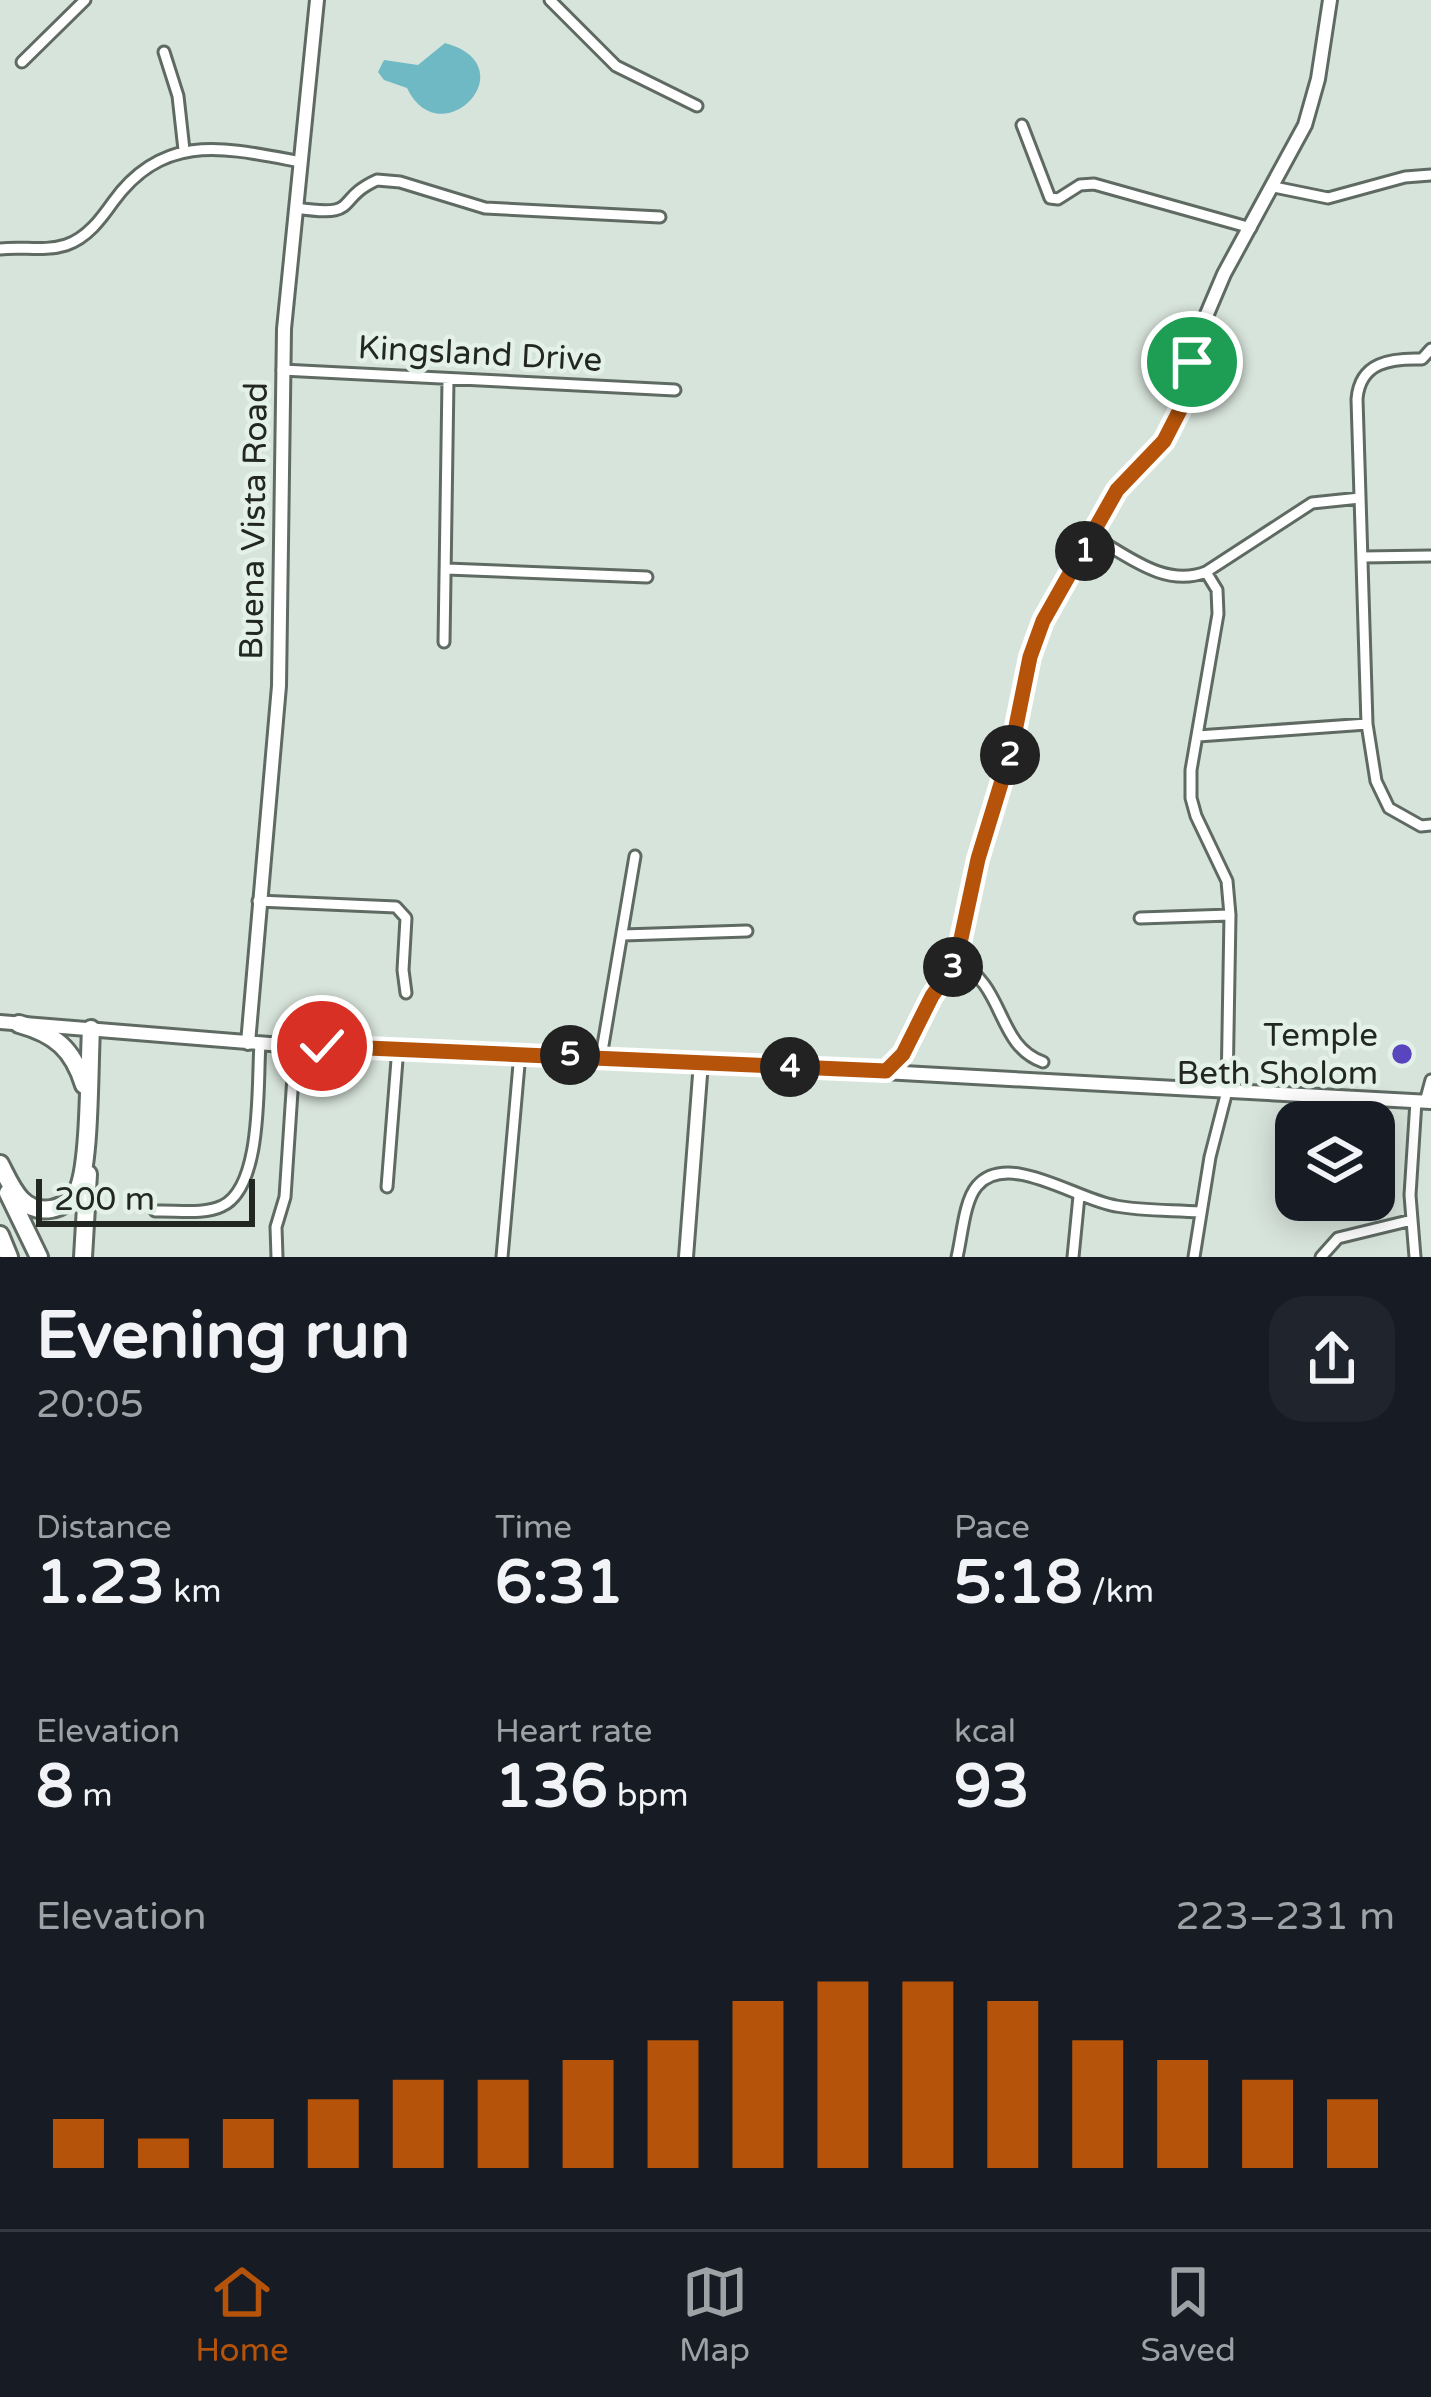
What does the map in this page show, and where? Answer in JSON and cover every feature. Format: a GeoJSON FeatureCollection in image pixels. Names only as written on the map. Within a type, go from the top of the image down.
{"type":"FeatureCollection","features":[{"type":"Feature","properties":{"kind":"highway"},"geometry":{"type":"LineString","coordinates":[[10,1023],[51,1035],[63,1045],[78,1067],[86,1094]]}},
{"type":"Feature","properties":{"kind":"highway"},"geometry":{"type":"LineString","coordinates":[[0,1163],[16,1195],[28,1206],[46,1210],[69,1202],[81,1180],[95,1030]]}},
{"type":"Feature","properties":{"kind":"highway"},"geometry":{"type":"LineString","coordinates":[[83,1257],[95,1030]]}},
{"type":"Feature","properties":{"kind":"highway"},"geometry":{"type":"LineString","coordinates":[[0,1175],[39,1257]]}},
{"type":"Feature","properties":{"kind":"highway"},"geometry":{"type":"LineString","coordinates":[[0,1235],[9,1257]]}},
{"type":"Feature","properties":{"kind":"street"},"geometry":{"type":"LineString","coordinates":[[22,62],[86,0]]}},
{"type":"Feature","properties":{"kind":"street","name":"Buena Vista Road"},"geometry":{"type":"LineString","coordinates":[[254,1043],[258,902],[279,686],[282,370],[317,0]]}},
{"type":"Feature","properties":{"kind":"street"},"geometry":{"type":"LineString","coordinates":[[550,0],[616,66],[697,106]]}},
{"type":"Feature","properties":{"kind":"street"},"geometry":{"type":"LineString","coordinates":[[886,1071],[903,1054],[932,996],[956,962],[978,859],[1043,621],[1117,490],[1164,441],[1181,408],[1207,314],[1224,274],[1274,187],[1312,102],[1330,0]]}},
{"type":"Feature","properties":{"kind":"street"},"geometry":{"type":"LineString","coordinates":[[164,52],[178,96],[184,151]]}},
{"type":"Feature","properties":{"kind":"street"},"geometry":{"type":"LineString","coordinates":[[1022,125],[1049,198],[1058,199],[1080,185],[1094,184],[1252,228]]}},
{"type":"Feature","properties":{"kind":"street"},"geometry":{"type":"LineString","coordinates":[[0,249],[69,244],[94,228],[142,169],[184,151],[212,149],[301,163]]}},
{"type":"Feature","properties":{"kind":"street"},"geometry":{"type":"LineString","coordinates":[[1274,187],[1328,198],[1405,176],[1431,175]]}},
{"type":"Feature","properties":{"kind":"street"},"geometry":{"type":"LineString","coordinates":[[296,208],[340,210],[377,180],[400,182],[485,208],[659,217]]}},
{"type":"Feature","properties":{"kind":"street"},"geometry":{"type":"LineString","coordinates":[[1431,350],[1422,359],[1381,362],[1358,384],[1367,724],[1376,781],[1389,808],[1421,826],[1431,826]]}},
{"type":"Feature","properties":{"kind":"street"},"geometry":{"type":"LineString","coordinates":[[1422,359],[1431,371]]}},
{"type":"Feature","properties":{"kind":"street","name":"Kingsland Drive"},"geometry":{"type":"LineString","coordinates":[[282,370],[675,390]]}},
{"type":"Feature","properties":{"kind":"street"},"geometry":{"type":"LineString","coordinates":[[444,642],[448,380]]}},
{"type":"Feature","properties":{"kind":"street"},"geometry":{"type":"LineString","coordinates":[[1094,537],[1168,577],[1188,579],[1312,503],[1360,498]]}},
{"type":"Feature","properties":{"kind":"street"},"geometry":{"type":"LineString","coordinates":[[1363,557],[1431,556]]}},
{"type":"Feature","properties":{"kind":"street"},"geometry":{"type":"LineString","coordinates":[[447,569],[647,577]]}},
{"type":"Feature","properties":{"kind":"street"},"geometry":{"type":"LineString","coordinates":[[1194,1257],[1227,1091],[1227,880],[1191,797],[1191,770],[1218,614],[1217,590],[1206,572]]}},
{"type":"Feature","properties":{"kind":"street"},"geometry":{"type":"LineString","coordinates":[[1198,736],[1367,724]]}},
{"type":"Feature","properties":{"kind":"street"},"geometry":{"type":"LineString","coordinates":[[601,1057],[635,856]]}},
{"type":"Feature","properties":{"kind":"street"},"geometry":{"type":"LineString","coordinates":[[258,902],[396,907],[406,918],[406,993]]}},
{"type":"Feature","properties":{"kind":"street"},"geometry":{"type":"LineString","coordinates":[[1140,918],[1230,915]]}},
{"type":"Feature","properties":{"kind":"street"},"geometry":{"type":"LineString","coordinates":[[623,935],[747,931]]}},
{"type":"Feature","properties":{"kind":"street"},"geometry":{"type":"LineString","coordinates":[[956,962],[984,980],[1016,1042],[1043,1062]]}},
{"type":"Feature","properties":{"kind":"street"},"geometry":{"type":"LineString","coordinates":[[10,1023],[295,1046],[886,1071],[1424,1102]]}},
{"type":"Feature","properties":{"kind":"street"},"geometry":{"type":"LineString","coordinates":[[155,1210],[215,1210],[229,1204],[247,1178],[254,1043]]}},
{"type":"Feature","properties":{"kind":"street"},"geometry":{"type":"LineString","coordinates":[[277,1257],[276,1227],[286,1197],[295,1046]]}},
{"type":"Feature","properties":{"kind":"street"},"geometry":{"type":"LineString","coordinates":[[387,1187],[398,1048]]}},
{"type":"Feature","properties":{"kind":"street"},"geometry":{"type":"LineString","coordinates":[[502,1257],[520,1053]]}},
{"type":"Feature","properties":{"kind":"street"},"geometry":{"type":"LineString","coordinates":[[686,1257],[701,1062]]}},
{"type":"Feature","properties":{"kind":"street"},"geometry":{"type":"LineString","coordinates":[[1415,1257],[1412,1220],[1424,1102],[1431,1080]]}},
{"type":"Feature","properties":{"kind":"street"},"geometry":{"type":"LineString","coordinates":[[957,1257],[972,1190],[986,1177],[1005,1171],[1116,1207],[1200,1211]]}},
{"type":"Feature","properties":{"kind":"street"},"geometry":{"type":"LineString","coordinates":[[1073,1257],[1079,1196]]}},
{"type":"Feature","properties":{"kind":"street"},"geometry":{"type":"LineString","coordinates":[[1321,1257],[1338,1238],[1412,1220]]}},
{"type":"Feature","properties":{"kind":"water"},"geometry":{"type":"Polygon","coordinates":[[[445,43],[469,54],[479,70],[479,86],[456,111],[439,114],[422,107],[407,88],[384,80],[378,72],[384,60],[418,65],[445,43]]]}},
{"type":"Feature","properties":{"kind":"place","name":"Temple Beth Sholom"},"geometry":{"type":"Point","coordinates":[1402,1054]}},
{"type":"Feature","properties":{"kind":"route"},"geometry":{"type":"LineString","coordinates":[[322,1046],[886,1071],[903,1054],[932,996],[956,962],[978,859],[1043,621],[1117,490],[1164,441],[1181,408],[1192,362]]}}]}
